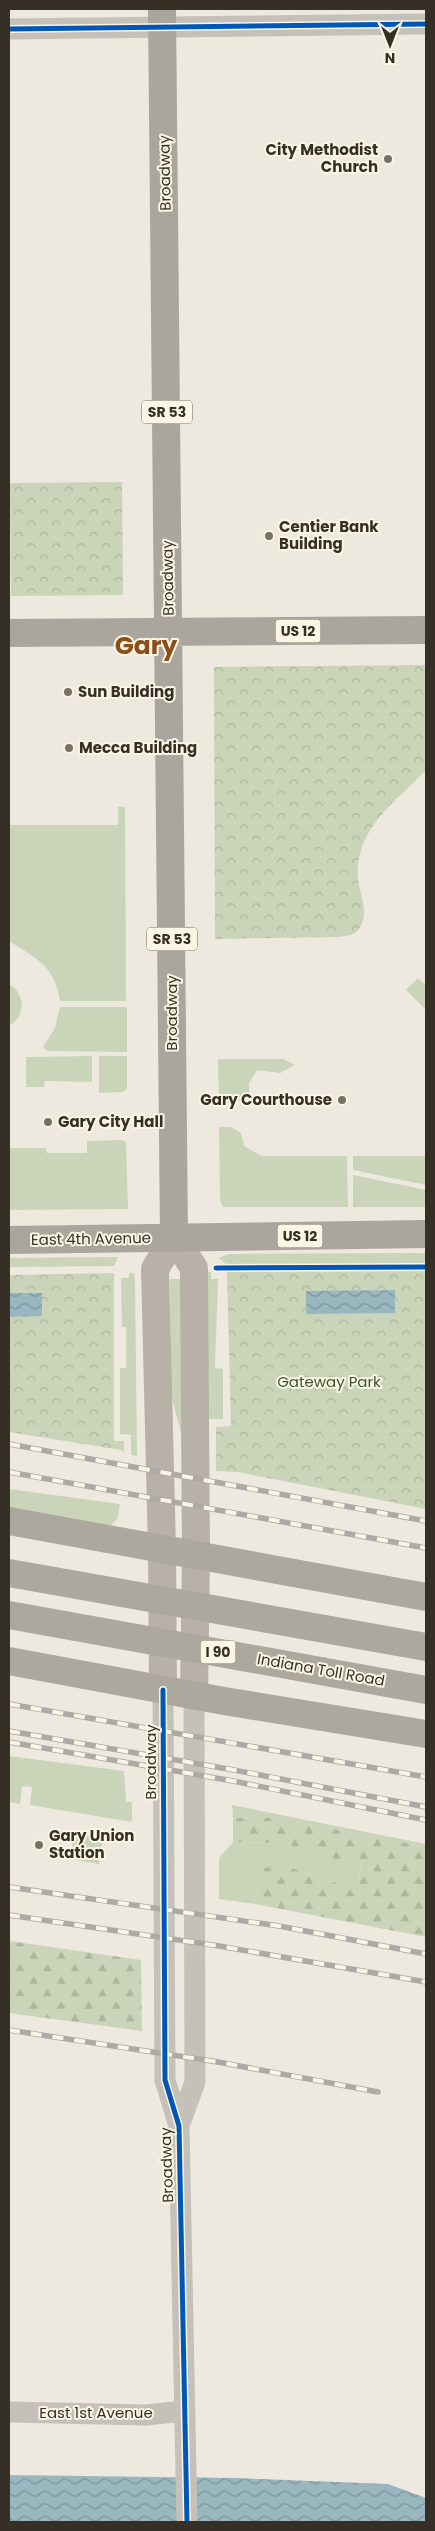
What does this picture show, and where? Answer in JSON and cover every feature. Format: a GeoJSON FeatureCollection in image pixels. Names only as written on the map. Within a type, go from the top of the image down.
{"type":"FeatureCollection","features":[{"type":"Feature","properties":{"kind":"highway"},"geometry":{"type":"LineString","coordinates":[[9,1521],[426,1598]]}},
{"type":"Feature","properties":{"kind":"highway"},"geometry":{"type":"LineString","coordinates":[[9,1573],[426,1647]]}},
{"type":"Feature","properties":{"kind":"highway","name":"Indiana Toll Road"},"geometry":{"type":"LineString","coordinates":[[9,1615],[426,1690]]}},
{"type":"Feature","properties":{"kind":"highway"},"geometry":{"type":"LineString","coordinates":[[9,1661],[194,1696],[426,1734]]}},
{"type":"Feature","properties":{"kind":"main road","name":"Broadway"},"geometry":{"type":"LineString","coordinates":[[162,18],[174,1237],[155,1269],[162,1549],[163,1690]]}},
{"type":"Feature","properties":{"kind":"main road","name":"US 12"},"geometry":{"type":"LineString","coordinates":[[9,633],[426,630]]}},
{"type":"Feature","properties":{"kind":"main road","name":"US 12"},"geometry":{"type":"LineString","coordinates":[[174,1237],[426,1234]]}},
{"type":"Feature","properties":{"kind":"main road","name":"Broadway"},"geometry":{"type":"LineString","coordinates":[[174,1237],[194,1268],[196,1556],[194,1696]]}},
{"type":"Feature","properties":{"kind":"main road","name":"East 4th Avenue"},"geometry":{"type":"LineString","coordinates":[[9,1240],[174,1237]]}},
{"type":"Feature","properties":{"kind":"street"},"geometry":{"type":"LineString","coordinates":[[9,28],[162,18],[426,24]]}},
{"type":"Feature","properties":{"kind":"street","name":"Broadway"},"geometry":{"type":"LineString","coordinates":[[163,1690],[165,2080],[179,2126],[186,2522]]}},
{"type":"Feature","properties":{"kind":"street","name":"Broadway"},"geometry":{"type":"LineString","coordinates":[[179,2126],[195,2082],[194,1696]]}},
{"type":"Feature","properties":{"kind":"street","name":"East 1st Avenue"},"geometry":{"type":"LineString","coordinates":[[9,2412],[146,2415],[184,2411]]}},
{"type":"Feature","properties":{"kind":"green space"},"geometry":{"type":"Polygon","coordinates":[[[122,482],[123,595],[11,596],[10,483],[122,482]]]}},
{"type":"Feature","properties":{"kind":"green space"},"geometry":{"type":"Polygon","coordinates":[[[426,665],[426,770],[379,818],[363,845],[359,861],[358,878],[363,901],[364,918],[358,930],[349,935],[338,937],[215,939],[214,667],[426,665]]]}},
{"type":"Feature","properties":{"kind":"green space"},"geometry":{"type":"Polygon","coordinates":[[[118,807],[125,807],[126,1001],[60,1001],[54,979],[49,971],[36,958],[9,941],[9,825],[118,825],[118,807]]]}},
{"type":"Feature","properties":{"kind":"green space"},"geometry":{"type":"Polygon","coordinates":[[[418,978],[426,985],[426,1010],[406,990],[418,978]]]}},
{"type":"Feature","properties":{"kind":"green space"},"geometry":{"type":"Polygon","coordinates":[[[9,984],[19,993],[22,1005],[19,1017],[9,1026],[9,984]]]}},
{"type":"Feature","properties":{"kind":"green space"},"geometry":{"type":"Polygon","coordinates":[[[60,1007],[127,1007],[127,1052],[48,1051],[43,1047],[55,1028],[60,1007]]]}},
{"type":"Feature","properties":{"kind":"green space"},"geometry":{"type":"Polygon","coordinates":[[[92,1056],[92,1082],[45,1081],[44,1087],[26,1087],[26,1057],[92,1056]]]}},
{"type":"Feature","properties":{"kind":"green space"},"geometry":{"type":"Polygon","coordinates":[[[99,1056],[127,1056],[127,1089],[123,1092],[99,1093],[99,1056]]]}},
{"type":"Feature","properties":{"kind":"green space"},"geometry":{"type":"Polygon","coordinates":[[[218,1059],[283,1059],[295,1065],[280,1073],[257,1070],[249,1083],[249,1093],[235,1103],[219,1103],[218,1059]]]}},
{"type":"Feature","properties":{"kind":"green space"},"geometry":{"type":"Polygon","coordinates":[[[219,1127],[231,1127],[241,1133],[244,1146],[262,1156],[347,1156],[348,1207],[223,1207],[220,1199],[219,1127]]]}},
{"type":"Feature","properties":{"kind":"green space"},"geometry":{"type":"Polygon","coordinates":[[[121,1140],[126,1142],[128,1209],[9,1210],[9,1148],[46,1148],[47,1153],[87,1153],[87,1141],[121,1140]]]}},
{"type":"Feature","properties":{"kind":"green space"},"geometry":{"type":"Polygon","coordinates":[[[353,1156],[426,1156],[426,1185],[353,1170],[353,1156]]]}},
{"type":"Feature","properties":{"kind":"green space"},"geometry":{"type":"Polygon","coordinates":[[[353,1175],[426,1190],[426,1207],[353,1207],[353,1175]]]}},
{"type":"Feature","properties":{"kind":"green space"},"geometry":{"type":"Polygon","coordinates":[[[426,1253],[426,1263],[227,1265],[219,1258],[229,1254],[426,1253]]]}},
{"type":"Feature","properties":{"kind":"green space"},"geometry":{"type":"Polygon","coordinates":[[[118,1257],[114,1266],[9,1267],[9,1258],[118,1257]]]}},
{"type":"Feature","properties":{"kind":"green space","name":"Gateway Park"},"geometry":{"type":"Polygon","coordinates":[[[426,1271],[426,1509],[238,1472],[216,1471],[216,1427],[231,1426],[227,1272],[426,1271]]]}},
{"type":"Feature","properties":{"kind":"green space"},"geometry":{"type":"Polygon","coordinates":[[[206,1272],[211,1272],[211,1279],[218,1279],[215,1368],[223,1369],[223,1419],[206,1419],[206,1272]]]}},
{"type":"Feature","properties":{"kind":"green space"},"geometry":{"type":"Polygon","coordinates":[[[114,1273],[114,1441],[124,1441],[124,1453],[121,1450],[9,1432],[9,1275],[114,1273]]]}},
{"type":"Feature","properties":{"kind":"green space"},"geometry":{"type":"Polygon","coordinates":[[[129,1273],[134,1273],[135,1282],[137,1456],[131,1455],[131,1435],[120,1434],[120,1368],[126,1368],[126,1327],[122,1327],[121,1278],[129,1278],[129,1273]]]}},
{"type":"Feature","properties":{"kind":"green space"},"geometry":{"type":"Polygon","coordinates":[[[170,1279],[181,1279],[181,1433],[171,1394],[170,1279]]]}},
{"type":"Feature","properties":{"kind":"green space"},"geometry":{"type":"Polygon","coordinates":[[[9,1489],[120,1504],[118,1518],[109,1527],[9,1513],[9,1489]]]}},
{"type":"Feature","properties":{"kind":"green space"},"geometry":{"type":"Polygon","coordinates":[[[9,1756],[124,1771],[126,1802],[132,1802],[132,1822],[30,1805],[32,1787],[22,1786],[20,1804],[9,1802],[9,1756]]]}},
{"type":"Feature","properties":{"kind":"green space"},"geometry":{"type":"Polygon","coordinates":[[[232,1805],[426,1844],[426,1847],[277,1818],[233,1818],[232,1805]]]}},
{"type":"Feature","properties":{"kind":"green space"},"geometry":{"type":"Polygon","coordinates":[[[233,1818],[277,1818],[426,1847],[426,1937],[255,1904],[258,1874],[263,1868],[283,1865],[345,1886],[358,1884],[361,1866],[278,1843],[233,1842],[233,1818]]]}},
{"type":"Feature","properties":{"kind":"green space"},"geometry":{"type":"Polygon","coordinates":[[[74,1833],[103,1838],[99,1864],[70,1859],[74,1833]]]}},
{"type":"Feature","properties":{"kind":"green space"},"geometry":{"type":"Polygon","coordinates":[[[233,1842],[278,1843],[361,1865],[358,1884],[345,1886],[283,1865],[258,1874],[255,1904],[219,1899],[219,1858],[233,1842]]]}},
{"type":"Feature","properties":{"kind":"green space"},"geometry":{"type":"Polygon","coordinates":[[[9,1941],[141,1960],[142,2031],[9,2013],[9,1941]]]}},
{"type":"Feature","properties":{"kind":"water"},"geometry":{"type":"Polygon","coordinates":[[[395,1290],[395,1313],[306,1314],[306,1291],[395,1290]]]}},
{"type":"Feature","properties":{"kind":"water"},"geometry":{"type":"Polygon","coordinates":[[[9,1293],[42,1293],[42,1316],[9,1317],[9,1293]]]}},
{"type":"Feature","properties":{"kind":"water"},"geometry":{"type":"Polygon","coordinates":[[[9,2475],[236,2478],[388,2484],[426,2498],[426,2522],[9,2522],[9,2475]]]}},
{"type":"Feature","properties":{"kind":"railway"},"geometry":{"type":"LineString","coordinates":[[9,1444],[426,1521]]}},
{"type":"Feature","properties":{"kind":"railway"},"geometry":{"type":"LineString","coordinates":[[9,1472],[426,1548]]}},
{"type":"Feature","properties":{"kind":"railway"},"geometry":{"type":"LineString","coordinates":[[9,1704],[426,1777]]}},
{"type":"Feature","properties":{"kind":"railway"},"geometry":{"type":"LineString","coordinates":[[9,1731],[234,1770],[426,1807]]}},
{"type":"Feature","properties":{"kind":"railway"},"geometry":{"type":"LineString","coordinates":[[9,1742],[233,1781],[426,1820]]}},
{"type":"Feature","properties":{"kind":"railway"},"geometry":{"type":"LineString","coordinates":[[9,1887],[279,1926],[426,1954]]}},
{"type":"Feature","properties":{"kind":"railway"},"geometry":{"type":"LineString","coordinates":[[9,1915],[219,1946],[426,1982]]}},
{"type":"Feature","properties":{"kind":"railway"},"geometry":{"type":"LineString","coordinates":[[9,2030],[218,2062],[378,2092]]}},
{"type":"Feature","properties":{"kind":"cycle path"},"geometry":{"type":"LineString","coordinates":[[9,29],[426,24]]}},
{"type":"Feature","properties":{"kind":"cycle path"},"geometry":{"type":"LineString","coordinates":[[216,1268],[426,1267]]}},
{"type":"Feature","properties":{"kind":"cycle path"},"geometry":{"type":"LineString","coordinates":[[163,1690],[165,2080],[179,2126],[187,2522]]}},
{"type":"Feature","properties":{"kind":"place","name":"City Methodist Church"},"geometry":{"type":"Point","coordinates":[388,159]}},
{"type":"Feature","properties":{"kind":"place","name":"Centier Bank Building"},"geometry":{"type":"Point","coordinates":[269,536]}},
{"type":"Feature","properties":{"kind":"place","name":"Sun Building"},"geometry":{"type":"Point","coordinates":[68,692]}},
{"type":"Feature","properties":{"kind":"place","name":"Mecca Building"},"geometry":{"type":"Point","coordinates":[69,748]}},
{"type":"Feature","properties":{"kind":"place","name":"Gary Courthouse"},"geometry":{"type":"Point","coordinates":[342,1100]}},
{"type":"Feature","properties":{"kind":"place","name":"Gary City Hall"},"geometry":{"type":"Point","coordinates":[48,1122]}},
{"type":"Feature","properties":{"kind":"place","name":"Gary Union Station"},"geometry":{"type":"Point","coordinates":[39,1845]}},
{"type":"Feature","properties":{"kind":"district","name":"Gary"},"geometry":{"type":"Point","coordinates":[146,645]}}]}
